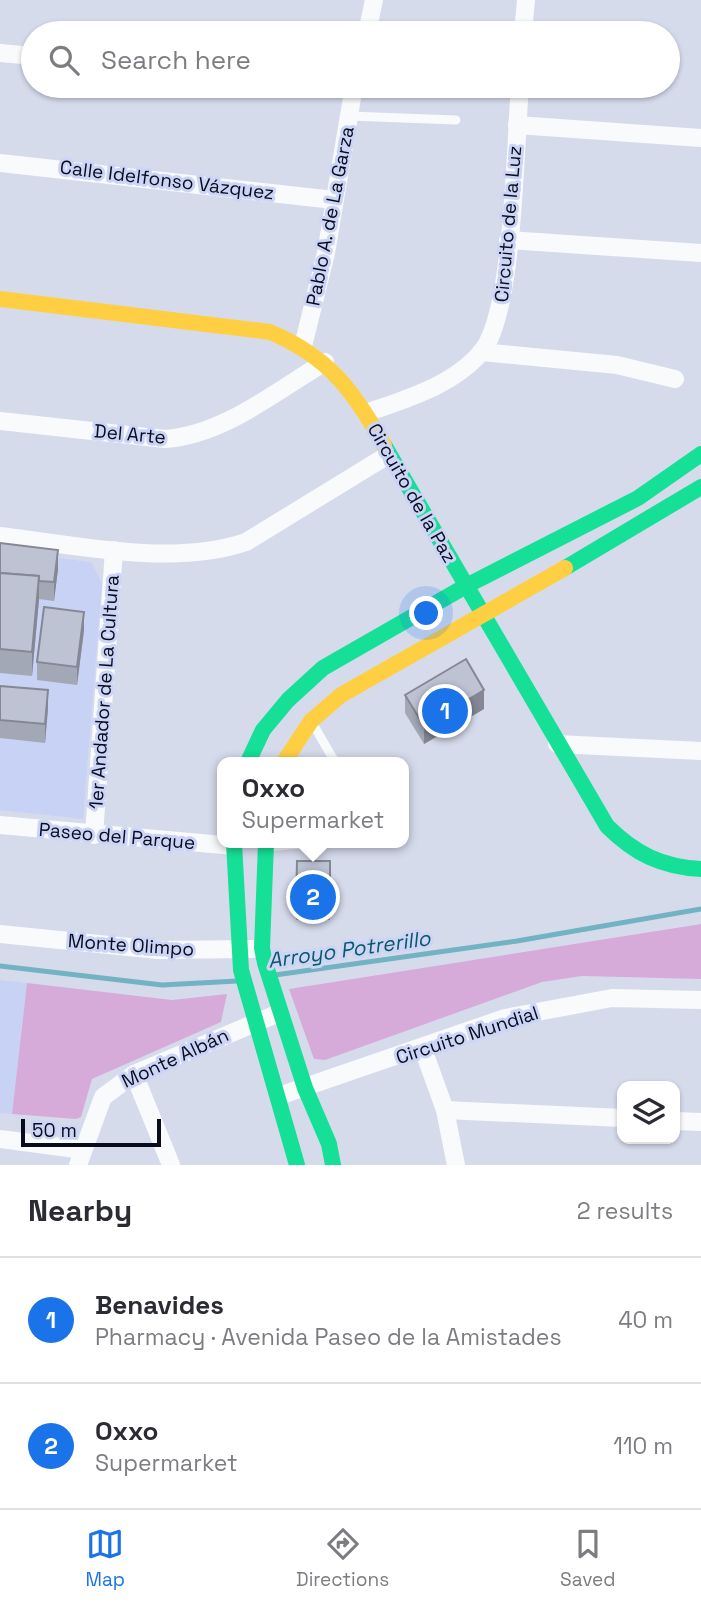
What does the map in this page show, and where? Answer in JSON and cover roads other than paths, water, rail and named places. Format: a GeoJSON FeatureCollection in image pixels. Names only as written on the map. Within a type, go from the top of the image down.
{"type":"FeatureCollection","features":[{"type":"Feature","properties":{"kind":"street"},"geometry":{"type":"LineString","coordinates":[[370,21],[374,0]]}},
{"type":"Feature","properties":{"kind":"street"},"geometry":{"type":"LineString","coordinates":[[524,21],[526,0]]}},
{"type":"Feature","properties":{"kind":"street"},"geometry":{"type":"LineString","coordinates":[[0,53],[21,56]]}},
{"type":"Feature","properties":{"kind":"street","name":"Pablo A. de La Garza"},"geometry":{"type":"LineString","coordinates":[[303,346],[326,253],[351,98]]}},
{"type":"Feature","properties":{"kind":"street","name":"Circuito de la Luz"},"geometry":{"type":"LineString","coordinates":[[366,413],[420,394],[451,378],[481,352],[494,331],[502,303],[519,98]]}},
{"type":"Feature","properties":{"kind":"street"},"geometry":{"type":"LineString","coordinates":[[517,125],[701,138]]}},
{"type":"Feature","properties":{"kind":"street","name":"Calle Idelfonso Vázquez"},"geometry":{"type":"LineString","coordinates":[[0,163],[334,200]]}},
{"type":"Feature","properties":{"kind":"street"},"geometry":{"type":"LineString","coordinates":[[508,240],[701,253]]}},
{"type":"Feature","properties":{"kind":"street","name":"Circuito de la Paz"},"geometry":{"type":"LineString","coordinates":[[0,299],[270,332],[303,346],[325,362],[366,413],[482,617],[607,826],[625,844],[649,859],[679,868],[701,869]]}},
{"type":"Feature","properties":{"kind":"street"},"geometry":{"type":"LineString","coordinates":[[481,352],[617,365],[675,379]]}},
{"type":"Feature","properties":{"kind":"street","name":"Del Arte"},"geometry":{"type":"LineString","coordinates":[[0,421],[164,439],[188,437],[211,430],[325,362]]}},
{"type":"Feature","properties":{"kind":"street"},"geometry":{"type":"LineString","coordinates":[[250,757],[263,730],[288,700],[323,668],[466,586],[638,498],[701,454]]}},
{"type":"Feature","properties":{"kind":"street"},"geometry":{"type":"LineString","coordinates":[[0,536],[114,550],[194,553],[222,550],[246,542],[388,455]]}},
{"type":"Feature","properties":{"kind":"street"},"geometry":{"type":"LineString","coordinates":[[287,757],[311,721],[341,695],[482,617],[701,487]]}},
{"type":"Feature","properties":{"kind":"street","name":"1er Andador de La Cultura"},"geometry":{"type":"LineString","coordinates":[[94,835],[114,550]]}},
{"type":"Feature","properties":{"kind":"street"},"geometry":{"type":"LineString","coordinates":[[557,744],[701,751]]}},
{"type":"Feature","properties":{"kind":"street","name":"Paseo del Parque"},"geometry":{"type":"LineString","coordinates":[[0,825],[94,835],[217,843]]}},
{"type":"Feature","properties":{"kind":"street"},"geometry":{"type":"LineString","coordinates":[[234,848],[237,950],[246,998],[279,1096],[297,1165]]}},
{"type":"Feature","properties":{"kind":"street"},"geometry":{"type":"LineString","coordinates":[[266,848],[263,956],[271,990],[305,1088],[329,1144],[333,1165]]}},
{"type":"Feature","properties":{"kind":"street","name":"Monte Olimpo"},"geometry":{"type":"LineString","coordinates":[[0,934],[158,950],[237,950],[263,956]]}},
{"type":"Feature","properties":{"kind":"street","name":"Circuito Mundial"},"geometry":{"type":"LineString","coordinates":[[279,1096],[423,1049],[505,1018],[563,1005],[612,998],[701,1000]]}},
{"type":"Feature","properties":{"kind":"street","name":"Monte Albán"},"geometry":{"type":"LineString","coordinates":[[80,1157],[103,1097],[134,1074],[279,1013]]}},
{"type":"Feature","properties":{"kind":"street"},"geometry":{"type":"LineString","coordinates":[[423,1049],[445,1110],[456,1165]]}},
{"type":"Feature","properties":{"kind":"street"},"geometry":{"type":"LineString","coordinates":[[134,1074],[171,1165]]}},
{"type":"Feature","properties":{"kind":"street"},"geometry":{"type":"LineString","coordinates":[[445,1110],[617,1118]]}},
{"type":"Feature","properties":{"kind":"street"},"geometry":{"type":"LineString","coordinates":[[680,1121],[701,1122]]}},
{"type":"Feature","properties":{"kind":"street"},"geometry":{"type":"LineString","coordinates":[[0,1139],[80,1157]]}},
{"type":"Feature","properties":{"kind":"lane"},"geometry":{"type":"LineString","coordinates":[[349,116],[456,120]]}},
{"type":"Feature","properties":{"kind":"lane"},"geometry":{"type":"LineString","coordinates":[[311,721],[332,757]]}},
{"type":"Feature","properties":{"kind":"waterway","name":"Arroyo Potrerillo"},"geometry":{"type":"LineString","coordinates":[[275,975],[517,941],[701,909]]}},
{"type":"Feature","properties":{"kind":"waterway","name":"Arroyo Potrerillo"},"geometry":{"type":"LineString","coordinates":[[0,966],[162,985],[237,981]]}},
{"type":"Feature","properties":{"kind":"place","name":"Benavides"},"geometry":{"type":"Point","coordinates":[445,711]}},
{"type":"Feature","properties":{"kind":"place","name":"Oxxo"},"geometry":{"type":"Point","coordinates":[313,897]}}]}
